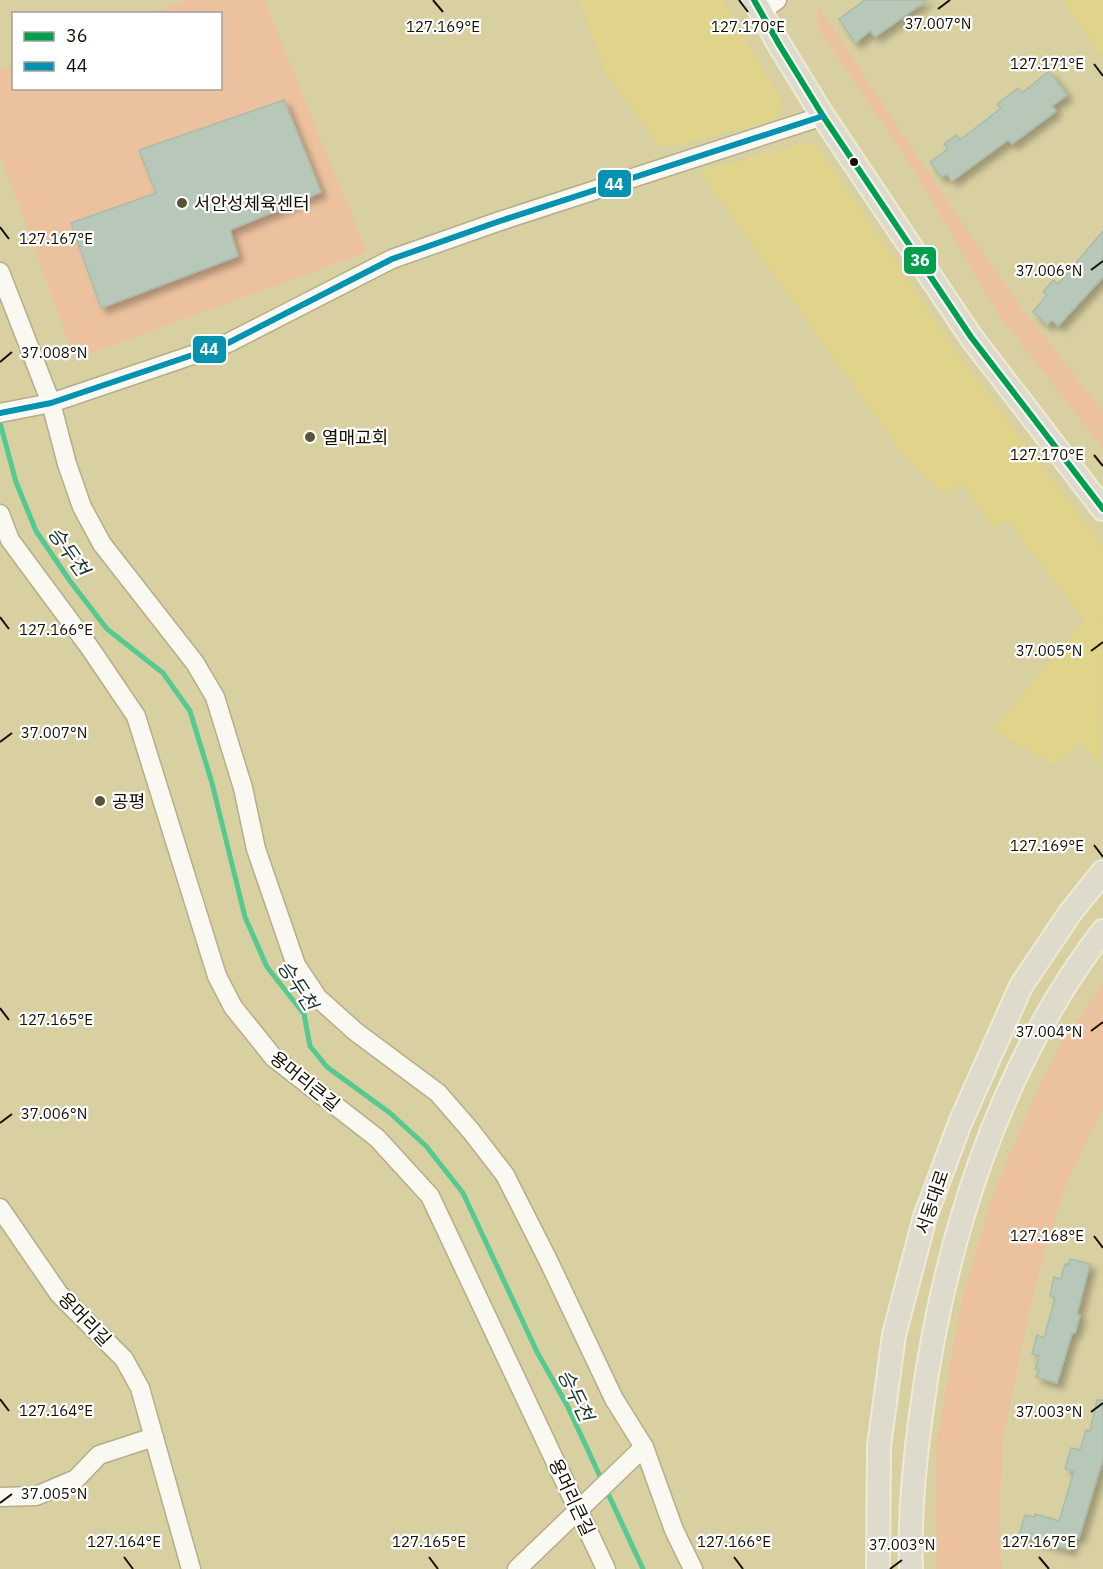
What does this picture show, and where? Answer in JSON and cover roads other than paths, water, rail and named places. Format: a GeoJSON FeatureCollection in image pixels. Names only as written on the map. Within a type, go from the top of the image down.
{"type":"FeatureCollection","features":[{"type":"Feature","properties":{"kind":"main road"},"geometry":{"type":"LineString","coordinates":[[764,4],[823,116],[971,337],[1103,509]]}},
{"type":"Feature","properties":{"kind":"main road","name":"서동대로"},"geometry":{"type":"LineString","coordinates":[[878,1569],[879,1446],[894,1335],[925,1217],[960,1123],[1021,986],[1070,913],[1103,872]]}},
{"type":"Feature","properties":{"kind":"main road","name":"서동대로"},"geometry":{"type":"LineString","coordinates":[[911,1569],[910,1538],[914,1464],[937,1314],[952,1252],[974,1181],[1018,1071],[1047,1014],[1082,958],[1103,931]]}},
{"type":"Feature","properties":{"kind":"street"},"geometry":{"type":"LineString","coordinates":[[0,413],[45,404],[228,343],[392,259],[500,221],[823,116]]}},
{"type":"Feature","properties":{"kind":"street"},"geometry":{"type":"LineString","coordinates":[[0,272],[82,507],[102,544],[195,663],[215,697],[243,788],[256,849],[296,965],[318,998],[366,1039],[438,1093],[505,1175],[549,1262],[693,1569]]}},
{"type":"Feature","properties":{"kind":"street","name":"용머리큰길"},"geometry":{"type":"LineString","coordinates":[[0,514],[10,540],[90,648],[136,716],[217,976],[233,1007],[274,1058],[377,1138],[430,1196],[606,1569]]}},
{"type":"Feature","properties":{"kind":"street","name":"용머리길"},"geometry":{"type":"LineString","coordinates":[[0,1208],[59,1294],[124,1359],[140,1388],[190,1569]]}},
{"type":"Feature","properties":{"kind":"street"},"geometry":{"type":"LineString","coordinates":[[0,1497],[36,1496],[76,1479],[99,1455],[154,1437]]}},
{"type":"Feature","properties":{"kind":"street"},"geometry":{"type":"LineString","coordinates":[[516,1569],[638,1453]]}},
{"type":"Feature","properties":{"kind":"waterway","name":"승두천"},"geometry":{"type":"LineString","coordinates":[[0,423],[16,482],[36,531],[70,581],[107,629],[163,673],[190,711],[212,783],[245,917],[267,967],[304,1014],[310,1046],[327,1067],[390,1113],[426,1146],[463,1193],[537,1352],[567,1405],[643,1569]]}},
{"type":"Feature","properties":{"kind":"place","name":"서안성체육센터"},"geometry":{"type":"Point","coordinates":[182,203]}},
{"type":"Feature","properties":{"kind":"place","name":"열매교회"},"geometry":{"type":"Point","coordinates":[310,437]}},
{"type":"Feature","properties":{"kind":"place","name":"공평"},"geometry":{"type":"Point","coordinates":[100,801]}}]}
